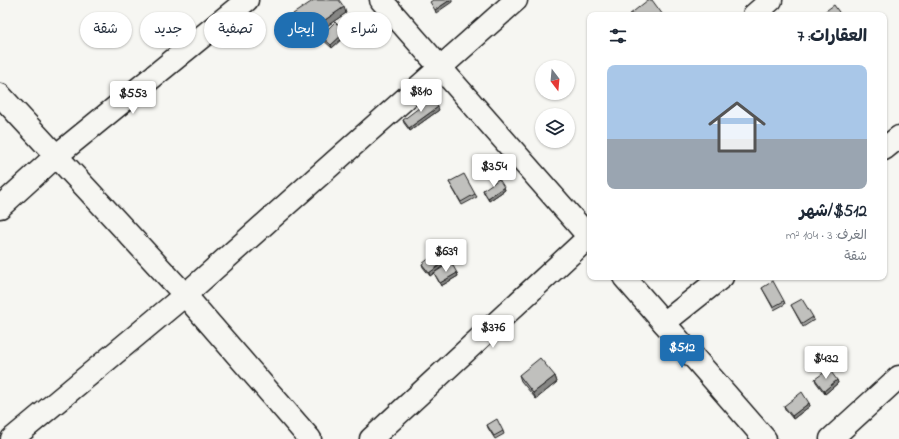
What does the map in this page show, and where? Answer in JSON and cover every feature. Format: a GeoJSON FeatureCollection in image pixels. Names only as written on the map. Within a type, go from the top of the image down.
{"type":"FeatureCollection","features":[{"type":"Feature","properties":{"kind":"street"},"geometry":{"type":"LineString","coordinates":[[0,207],[56,156],[247,0]]}},
{"type":"Feature","properties":{"kind":"street"},"geometry":{"type":"LineString","coordinates":[[381,0],[441,66],[587,234]]}},
{"type":"Feature","properties":{"kind":"street"},"geometry":{"type":"LineString","coordinates":[[12,439],[185,294],[516,0]]}},
{"type":"Feature","properties":{"kind":"street"},"geometry":{"type":"LineString","coordinates":[[757,12],[771,0]]}},
{"type":"Feature","properties":{"kind":"street"},"geometry":{"type":"LineString","coordinates":[[0,95],[185,294],[310,439]]}},
{"type":"Feature","properties":{"kind":"street"},"geometry":{"type":"LineString","coordinates":[[887,147],[899,137]]}},
{"type":"Feature","properties":{"kind":"street"},"geometry":{"type":"LineString","coordinates":[[371,439],[587,240]]}},
{"type":"Feature","properties":{"kind":"street"},"geometry":{"type":"LineString","coordinates":[[627,280],[765,439]]}},
{"type":"Feature","properties":{"kind":"street"},"geometry":{"type":"LineString","coordinates":[[664,323],[718,280]]}},
{"type":"Feature","properties":{"kind":"street"},"geometry":{"type":"LineString","coordinates":[[831,439],[899,377]]}},
{"type":"Feature","properties":{"kind":"building"},"geometry":{"type":"Polygon","coordinates":[[[314,0],[339,0],[344,7],[329,17],[329,12],[296,12],[314,0]]]}},
{"type":"Feature","properties":{"kind":"building"},"geometry":{"type":"Polygon","coordinates":[[[433,0],[450,0],[435,10],[430,2],[433,0]]]}},
{"type":"Feature","properties":{"kind":"building"},"geometry":{"type":"Polygon","coordinates":[[[648,0],[652,0],[661,12],[633,12],[648,0]]]}},
{"type":"Feature","properties":{"kind":"building"},"geometry":{"type":"Polygon","coordinates":[[[834,5],[839,12],[824,12],[834,5]]]}},
{"type":"Feature","properties":{"kind":"building"},"geometry":{"type":"Polygon","coordinates":[[[335,22],[337,24],[337,39],[331,45],[329,43],[329,28],[335,22]]]}},
{"type":"Feature","properties":{"kind":"building"},"geometry":{"type":"Polygon","coordinates":[[[432,98],[438,107],[409,128],[403,120],[432,98]]]}},
{"type":"Feature","properties":{"kind":"building"},"geometry":{"type":"Polygon","coordinates":[[[464,174],[475,194],[461,202],[449,182],[464,174]]]}},
{"type":"Feature","properties":{"kind":"building"},"geometry":{"type":"Polygon","coordinates":[[[499,179],[504,187],[488,198],[483,190],[499,179]]]}},
{"type":"Feature","properties":{"kind":"building"},"geometry":{"type":"Polygon","coordinates":[[[440,250],[447,260],[429,273],[422,264],[440,250]]]}},
{"type":"Feature","properties":{"kind":"building"},"geometry":{"type":"Polygon","coordinates":[[[451,262],[457,273],[440,283],[434,273],[451,262]]]}},
{"type":"Feature","properties":{"kind":"building"},"geometry":{"type":"Polygon","coordinates":[[[773,281],[784,301],[773,307],[762,288],[773,281]]]}},
{"type":"Feature","properties":{"kind":"building"},"geometry":{"type":"Polygon","coordinates":[[[802,299],[813,317],[802,324],[791,305],[802,299]]]}},
{"type":"Feature","properties":{"kind":"building"},"geometry":{"type":"Polygon","coordinates":[[[540,358],[555,376],[533,393],[519,375],[540,358]]]}},
{"type":"Feature","properties":{"kind":"building"},"geometry":{"type":"Polygon","coordinates":[[[829,369],[837,380],[824,391],[815,379],[829,369]]]}},
{"type":"Feature","properties":{"kind":"building"},"geometry":{"type":"Polygon","coordinates":[[[802,392],[809,403],[792,416],[784,406],[802,392]]]}},
{"type":"Feature","properties":{"kind":"building"},"geometry":{"type":"Polygon","coordinates":[[[497,419],[503,431],[494,436],[487,425],[497,419]]]}}]}
